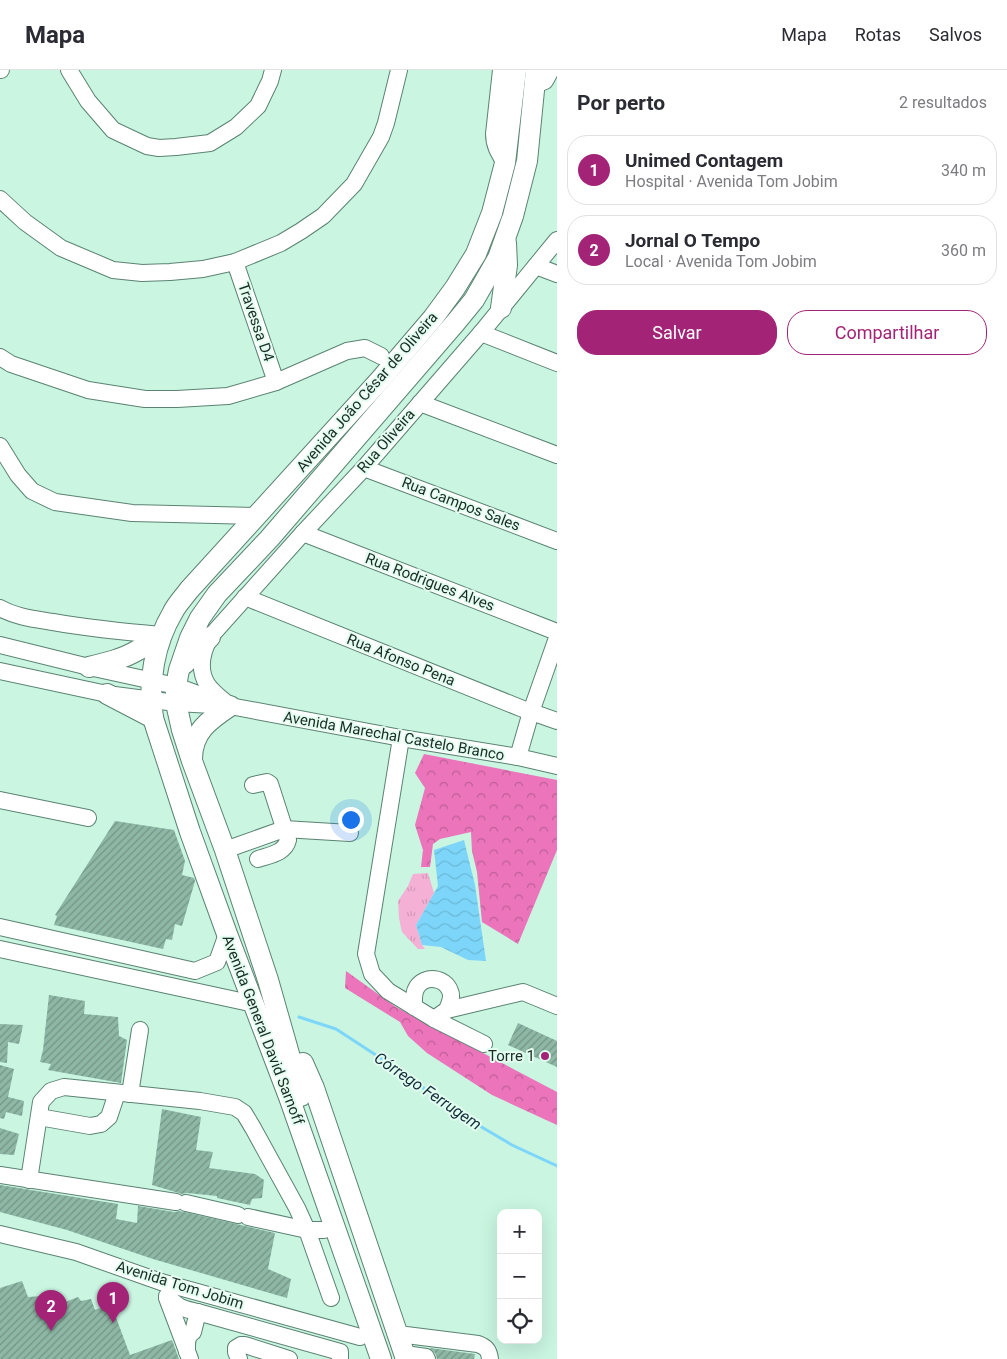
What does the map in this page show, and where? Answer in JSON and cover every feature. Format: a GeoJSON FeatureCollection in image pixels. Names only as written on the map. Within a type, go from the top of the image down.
{"type":"FeatureCollection","features":[{"type":"Feature","properties":{"kind":"main road","name":"Avenida João César de Oliveira"},"geometry":{"type":"LineString","coordinates":[[151,699],[154,664],[161,635],[173,611],[189,590],[380,380],[433,318],[455,288],[476,254],[492,213],[505,163],[516,70]]}},
{"type":"Feature","properties":{"kind":"main road","name":"Avenida João César de Oliveira"},"geometry":{"type":"LineString","coordinates":[[178,685],[190,638],[200,618],[217,594],[269,539],[474,300],[498,258],[513,216],[527,161],[535,77]]}},
{"type":"Feature","properties":{"kind":"main road"},"geometry":{"type":"LineString","coordinates":[[501,308],[507,265],[505,238]]}},
{"type":"Feature","properties":{"kind":"main road"},"geometry":{"type":"LineString","coordinates":[[89,667],[127,656],[161,635]]}},
{"type":"Feature","properties":{"kind":"main road"},"geometry":{"type":"LineString","coordinates":[[178,685],[210,638]]}},
{"type":"Feature","properties":{"kind":"main road","name":"Avenida General David Sarnoff"},"geometry":{"type":"LineString","coordinates":[[178,685],[179,720],[268,980],[301,1093],[411,1358]]}},
{"type":"Feature","properties":{"kind":"main road"},"geometry":{"type":"LineString","coordinates":[[107,694],[151,699]]}},
{"type":"Feature","properties":{"kind":"main road","name":"Avenida General David Sarnoff"},"geometry":{"type":"LineString","coordinates":[[151,699],[190,832],[290,1097],[381,1359]]}},
{"type":"Feature","properties":{"kind":"main road"},"geometry":{"type":"LineString","coordinates":[[192,761],[192,750],[200,730],[230,706]]}},
{"type":"Feature","properties":{"kind":"main road"},"geometry":{"type":"LineString","coordinates":[[238,962],[238,976],[245,1002],[316,1230],[368,1359]]}},
{"type":"Feature","properties":{"kind":"main road"},"geometry":{"type":"LineString","coordinates":[[268,980],[314,1088],[398,1334],[411,1358]]}},
{"type":"Feature","properties":{"kind":"street"},"geometry":{"type":"LineString","coordinates":[[69,70],[88,101],[113,130],[146,146],[159,148],[210,142],[236,127],[258,106],[270,82],[273,70]]}},
{"type":"Feature","properties":{"kind":"street"},"geometry":{"type":"LineString","coordinates":[[0,199],[25,222],[61,248],[113,270],[142,273],[170,272],[203,269],[235,262],[301,231],[323,216],[354,184],[381,137],[399,70]]}},
{"type":"Feature","properties":{"kind":"street"},"geometry":{"type":"LineString","coordinates":[[501,70],[494,141],[505,163]]}},
{"type":"Feature","properties":{"kind":"street","name":"Avenida João César de Oliveira"},"geometry":{"type":"LineString","coordinates":[[535,77],[545,81],[551,70]]}},
{"type":"Feature","properties":{"kind":"street","name":"Rua Oliveira"},"geometry":{"type":"LineString","coordinates":[[210,638],[245,597],[364,468],[481,333],[557,240]]}},
{"type":"Feature","properties":{"kind":"street","name":"Travessa D4"},"geometry":{"type":"LineString","coordinates":[[235,262],[276,382]]}},
{"type":"Feature","properties":{"kind":"street"},"geometry":{"type":"LineString","coordinates":[[536,266],[557,274]]}},
{"type":"Feature","properties":{"kind":"street"},"geometry":{"type":"LineString","coordinates":[[481,333],[557,363]]}},
{"type":"Feature","properties":{"kind":"street"},"geometry":{"type":"LineString","coordinates":[[0,357],[11,364],[88,390],[144,399],[178,399],[228,396],[276,382],[347,351],[365,348],[381,356]]}},
{"type":"Feature","properties":{"kind":"street"},"geometry":{"type":"LineString","coordinates":[[420,403],[557,455]]}},
{"type":"Feature","properties":{"kind":"street"},"geometry":{"type":"LineString","coordinates":[[0,446],[18,475],[32,491],[55,502],[132,513],[257,516]]}},
{"type":"Feature","properties":{"kind":"street","name":"Rua Campos Sales"},"geometry":{"type":"LineString","coordinates":[[364,468],[557,541]]}},
{"type":"Feature","properties":{"kind":"street","name":"Rua Rodrigues Alves"},"geometry":{"type":"LineString","coordinates":[[303,533],[557,632]]}},
{"type":"Feature","properties":{"kind":"street","name":"Rua Afonso Pena"},"geometry":{"type":"LineString","coordinates":[[245,597],[557,721]]}},
{"type":"Feature","properties":{"kind":"street"},"geometry":{"type":"LineString","coordinates":[[0,608],[7,612],[32,619],[161,635]]}},
{"type":"Feature","properties":{"kind":"street"},"geometry":{"type":"LineString","coordinates":[[210,638],[202,656],[203,676],[207,686],[230,706]]}},
{"type":"Feature","properties":{"kind":"street"},"geometry":{"type":"LineString","coordinates":[[518,757],[531,712],[557,638]]}},
{"type":"Feature","properties":{"kind":"street"},"geometry":{"type":"LineString","coordinates":[[0,645],[89,667],[151,699],[178,685]]}},
{"type":"Feature","properties":{"kind":"street"},"geometry":{"type":"LineString","coordinates":[[0,671],[107,694]]}},
{"type":"Feature","properties":{"kind":"street","name":"Avenida Marechal Castelo Branco"},"geometry":{"type":"LineString","coordinates":[[178,685],[230,706],[401,738],[518,757],[557,766]]}},
{"type":"Feature","properties":{"kind":"street"},"geometry":{"type":"LineString","coordinates":[[401,738],[366,954],[372,974],[388,991],[414,1007],[440,1015],[484,1044]]}},
{"type":"Feature","properties":{"kind":"street"},"geometry":{"type":"LineString","coordinates":[[253,784],[264,782],[270,784],[288,840],[287,846],[280,851],[258,859]]}},
{"type":"Feature","properties":{"kind":"street"},"geometry":{"type":"LineString","coordinates":[[0,800],[88,818]]}},
{"type":"Feature","properties":{"kind":"street"},"geometry":{"type":"LineString","coordinates":[[225,850],[284,829],[350,833]]}},
{"type":"Feature","properties":{"kind":"street"},"geometry":{"type":"LineString","coordinates":[[0,928],[195,971],[217,962],[227,934]]}},
{"type":"Feature","properties":{"kind":"street"},"geometry":{"type":"LineString","coordinates":[[0,949],[245,1002]]}},
{"type":"Feature","properties":{"kind":"street"},"geometry":{"type":"LineString","coordinates":[[414,1007],[414,994],[420,983],[426,980],[438,980],[444,982],[450,990],[451,1000],[440,1015]]}},
{"type":"Feature","properties":{"kind":"street"},"geometry":{"type":"LineString","coordinates":[[440,1015],[523,992],[557,1006]]}},
{"type":"Feature","properties":{"kind":"street"},"geometry":{"type":"LineString","coordinates":[[39,1117],[90,1126],[101,1124],[110,1118],[124,1093],[140,1030]]}},
{"type":"Feature","properties":{"kind":"street"},"geometry":{"type":"LineString","coordinates":[[29,1180],[41,1102],[51,1091],[64,1087],[235,1107],[244,1113],[297,1208],[316,1230],[331,1298]]}},
{"type":"Feature","properties":{"kind":"street"},"geometry":{"type":"LineString","coordinates":[[0,1175],[181,1203],[316,1230]]}},
{"type":"Feature","properties":{"kind":"street","name":"Avenida Tom Jobim"},"geometry":{"type":"LineString","coordinates":[[0,1234],[76,1252],[164,1289],[360,1338]]}},
{"type":"Feature","properties":{"kind":"street"},"geometry":{"type":"LineString","coordinates":[[164,1289],[176,1306],[342,1357]]}},
{"type":"Feature","properties":{"kind":"street"},"geometry":{"type":"LineString","coordinates":[[164,1289],[189,1355]]}},
{"type":"Feature","properties":{"kind":"street"},"geometry":{"type":"LineString","coordinates":[[189,1355],[188,1338],[189,1334],[193,1332],[198,1312]]}},
{"type":"Feature","properties":{"kind":"street"},"geometry":{"type":"LineString","coordinates":[[177,1323],[182,1331],[189,1334]]}},
{"type":"Feature","properties":{"kind":"street"},"geometry":{"type":"LineString","coordinates":[[398,1334],[478,1344],[484,1346],[489,1352],[490,1359]]}},
{"type":"Feature","properties":{"kind":"street"},"geometry":{"type":"LineString","coordinates":[[411,1358],[424,1337]]}},
{"type":"Feature","properties":{"kind":"street"},"geometry":{"type":"LineString","coordinates":[[239,1359],[236,1348],[241,1345],[289,1359]]}},
{"type":"Feature","properties":{"kind":"green space"},"geometry":{"type":"Polygon","coordinates":[[[424,754],[557,780],[557,850],[518,944],[482,922],[471,832],[440,839],[433,844],[430,867],[421,867],[423,850],[415,825],[425,788],[415,773],[424,754]]]}},
{"type":"Feature","properties":{"kind":"green space"},"geometry":{"type":"Polygon","coordinates":[[[428,873],[434,893],[416,925],[425,949],[418,949],[402,932],[398,901],[413,874],[428,873]]]}},
{"type":"Feature","properties":{"kind":"green space"},"geometry":{"type":"Polygon","coordinates":[[[346,971],[396,1007],[557,1092],[557,1125],[492,1095],[427,1053],[408,1036],[400,1022],[345,988],[346,971]]]}},
{"type":"Feature","properties":{"kind":"water"},"geometry":{"type":"Polygon","coordinates":[[[464,840],[475,885],[486,961],[468,960],[441,947],[422,945],[416,925],[438,886],[434,850],[464,840]]]}},
{"type":"Feature","properties":{"kind":"building"},"geometry":{"type":"Polygon","coordinates":[[[115,821],[174,830],[185,861],[182,875],[194,878],[195,881],[182,926],[175,924],[172,940],[166,939],[163,949],[54,925],[57,916],[55,915],[115,821]]]}},
{"type":"Feature","properties":{"kind":"building"},"geometry":{"type":"Polygon","coordinates":[[[49,995],[85,1001],[84,1014],[118,1017],[119,1036],[127,1040],[121,1083],[48,1070],[51,1064],[40,1062],[49,995]]]}},
{"type":"Feature","properties":{"kind":"building","name":"Torre 1"},"geometry":{"type":"Polygon","coordinates":[[[518,1023],[557,1041],[557,1067],[508,1045],[518,1023]]]}},
{"type":"Feature","properties":{"kind":"building"},"geometry":{"type":"Polygon","coordinates":[[[0,1024],[23,1025],[19,1044],[8,1042],[7,1063],[0,1062],[0,1024]]]}},
{"type":"Feature","properties":{"kind":"building"},"geometry":{"type":"Polygon","coordinates":[[[0,1065],[14,1069],[8,1097],[24,1101],[22,1116],[6,1112],[4,1119],[0,1118],[0,1065]]]}},
{"type":"Feature","properties":{"kind":"building"},"geometry":{"type":"Polygon","coordinates":[[[162,1109],[201,1117],[196,1150],[213,1152],[209,1168],[255,1174],[264,1180],[262,1198],[252,1199],[250,1205],[217,1198],[217,1196],[182,1194],[152,1185],[162,1109]]]}},
{"type":"Feature","properties":{"kind":"building"},"geometry":{"type":"Polygon","coordinates":[[[0,1128],[19,1134],[14,1155],[0,1154],[0,1128]]]}},
{"type":"Feature","properties":{"kind":"building"},"geometry":{"type":"Polygon","coordinates":[[[0,1185],[118,1204],[116,1219],[137,1223],[138,1206],[174,1212],[180,1211],[275,1233],[268,1269],[291,1279],[287,1298],[153,1259],[67,1230],[0,1212],[0,1185]]]}},
{"type":"Feature","properties":{"kind":"building"},"geometry":{"type":"Polygon","coordinates":[[[22,1281],[28,1297],[56,1295],[60,1304],[78,1297],[81,1301],[91,1299],[95,1310],[111,1304],[130,1355],[172,1340],[179,1359],[0,1359],[0,1288],[22,1281]]]}},
{"type":"Feature","properties":{"kind":"building"},"geometry":{"type":"Polygon","coordinates":[[[430,1348],[475,1354],[474,1359],[437,1359],[435,1353],[430,1348]]]}},
{"type":"Feature","properties":{"kind":"waterway","name":"Córrego Ferrugem"},"geometry":{"type":"LineString","coordinates":[[299,1017],[336,1029],[405,1074],[451,1109],[512,1145],[557,1166]]}},
{"type":"Feature","properties":{"kind":"place","name":"Torre 1"},"geometry":{"type":"Point","coordinates":[545,1056]}},
{"type":"Feature","properties":{"kind":"place","name":"Unimed Contagem"},"geometry":{"type":"Point","coordinates":[113,1323]}},
{"type":"Feature","properties":{"kind":"place","name":"Jornal O Tempo"},"geometry":{"type":"Point","coordinates":[51,1331]}}]}
